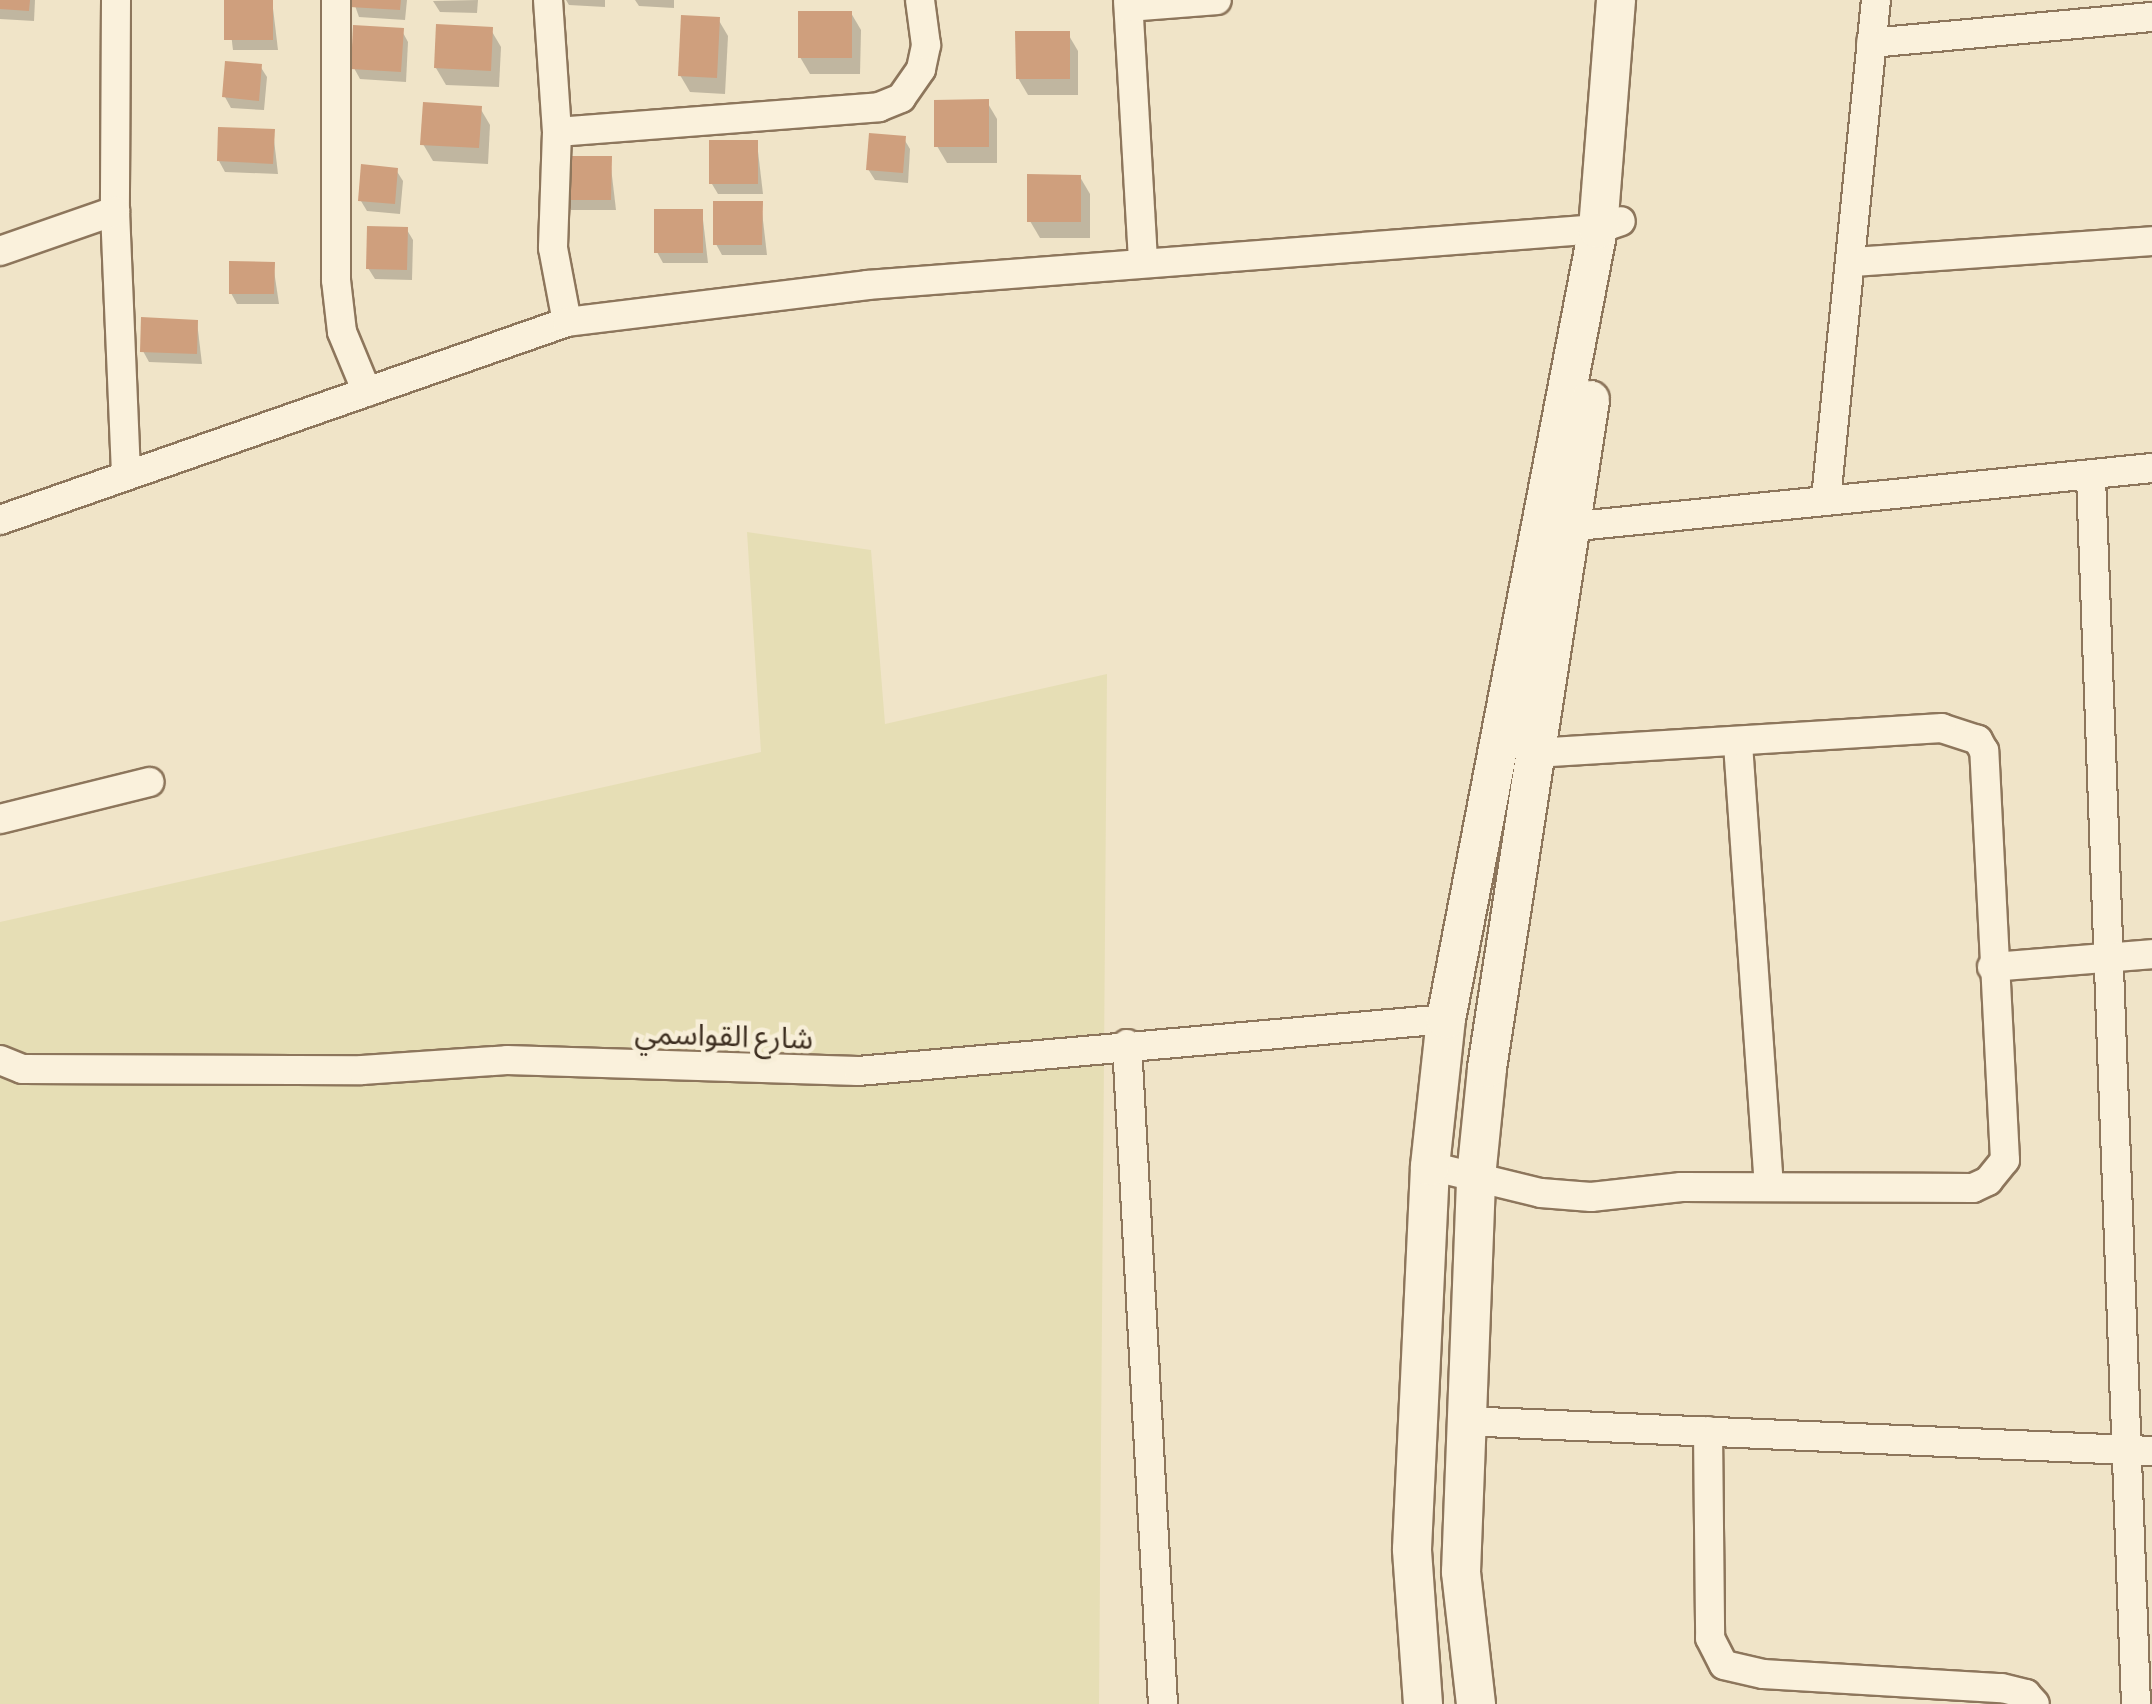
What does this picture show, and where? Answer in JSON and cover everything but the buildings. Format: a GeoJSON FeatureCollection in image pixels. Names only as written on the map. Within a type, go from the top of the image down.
{"type":"FeatureCollection","features":[{"type":"Feature","properties":{"kind":"main road"},"geometry":{"type":"LineString","coordinates":[[1423,1704],[1412,1549],[1430,1166],[1446,1019],[1610,225],[1616,0]]}},
{"type":"Feature","properties":{"kind":"main road"},"geometry":{"type":"LineString","coordinates":[[1476,1704],[1461,1572],[1463,1421],[1476,1178],[1520,840],[1610,225],[1628,0]]}},
{"type":"Feature","properties":{"kind":"main road"},"geometry":{"type":"LineString","coordinates":[[1483,834],[1520,840]]}},
{"type":"Feature","properties":{"kind":"street"},"geometry":{"type":"LineString","coordinates":[[116,0],[116,210],[126,474]]}},
{"type":"Feature","properties":{"kind":"street"},"geometry":{"type":"LineString","coordinates":[[336,0],[336,280],[342,332],[367,392]]}},
{"type":"Feature","properties":{"kind":"street"},"geometry":{"type":"LineString","coordinates":[[548,0],[557,132],[553,248],[567,322]]}},
{"type":"Feature","properties":{"kind":"street"},"geometry":{"type":"LineString","coordinates":[[557,132],[879,107],[901,98],[921,68],[926,45],[920,0]]}},
{"type":"Feature","properties":{"kind":"street"},"geometry":{"type":"LineString","coordinates":[[1143,261],[1128,4],[1218,0]]}},
{"type":"Feature","properties":{"kind":"street"},"geometry":{"type":"LineString","coordinates":[[1826,499],[1853,262],[1876,0]]}},
{"type":"Feature","properties":{"kind":"street"},"geometry":{"type":"LineString","coordinates":[[1871,43],[2152,16]]}},
{"type":"Feature","properties":{"kind":"street"},"geometry":{"type":"LineString","coordinates":[[0,251],[116,210]]}},
{"type":"Feature","properties":{"kind":"street"},"geometry":{"type":"LineString","coordinates":[[0,520],[567,322],[867,285],[1610,225]]}},
{"type":"Feature","properties":{"kind":"street"},"geometry":{"type":"LineString","coordinates":[[1853,262],[2152,241]]}},
{"type":"Feature","properties":{"kind":"street"},"geometry":{"type":"LineString","coordinates":[[1568,527],[2152,468]]}},
{"type":"Feature","properties":{"kind":"street"},"geometry":{"type":"LineString","coordinates":[[2091,477],[2107,958],[2141,1451],[2136,1704]]}},
{"type":"Feature","properties":{"kind":"street"},"geometry":{"type":"LineString","coordinates":[[1430,1166],[1476,1178],[1591,1197],[1769,1186],[1972,1188],[2000,1170],[2006,1146],[1992,968],[1984,751],[1978,740],[1942,728],[1738,744],[1535,753]]}},
{"type":"Feature","properties":{"kind":"street"},"geometry":{"type":"LineString","coordinates":[[1738,744],[1769,1186]]}},
{"type":"Feature","properties":{"kind":"street"},"geometry":{"type":"LineString","coordinates":[[0,819],[149,782]]}},
{"type":"Feature","properties":{"kind":"street"},"geometry":{"type":"LineString","coordinates":[[1992,968],[2152,954]]}},
{"type":"Feature","properties":{"kind":"street","name":"شارع القواسمي"},"geometry":{"type":"LineString","coordinates":[[0,1060],[22,1070],[362,1070],[508,1060],[858,1071],[1127,1044],[1446,1019]]}},
{"type":"Feature","properties":{"kind":"street"},"geometry":{"type":"LineString","coordinates":[[1127,1044],[1163,1704]]}},
{"type":"Feature","properties":{"kind":"street"},"geometry":{"type":"LineString","coordinates":[[1463,1421],[2141,1451]]}},
{"type":"Feature","properties":{"kind":"street"},"geometry":{"type":"LineString","coordinates":[[1708,1431],[1710,1638],[1724,1665],[1763,1674],[2002,1688],[2026,1694],[2034,1704]]}},
{"type":"Feature","properties":{"kind":"shaded area"},"geometry":{"type":"Polygon","coordinates":[[[747,532],[871,550],[885,724],[1107,674],[1099,1704],[0,1704],[0,922],[761,752],[747,532]]]}}]}
